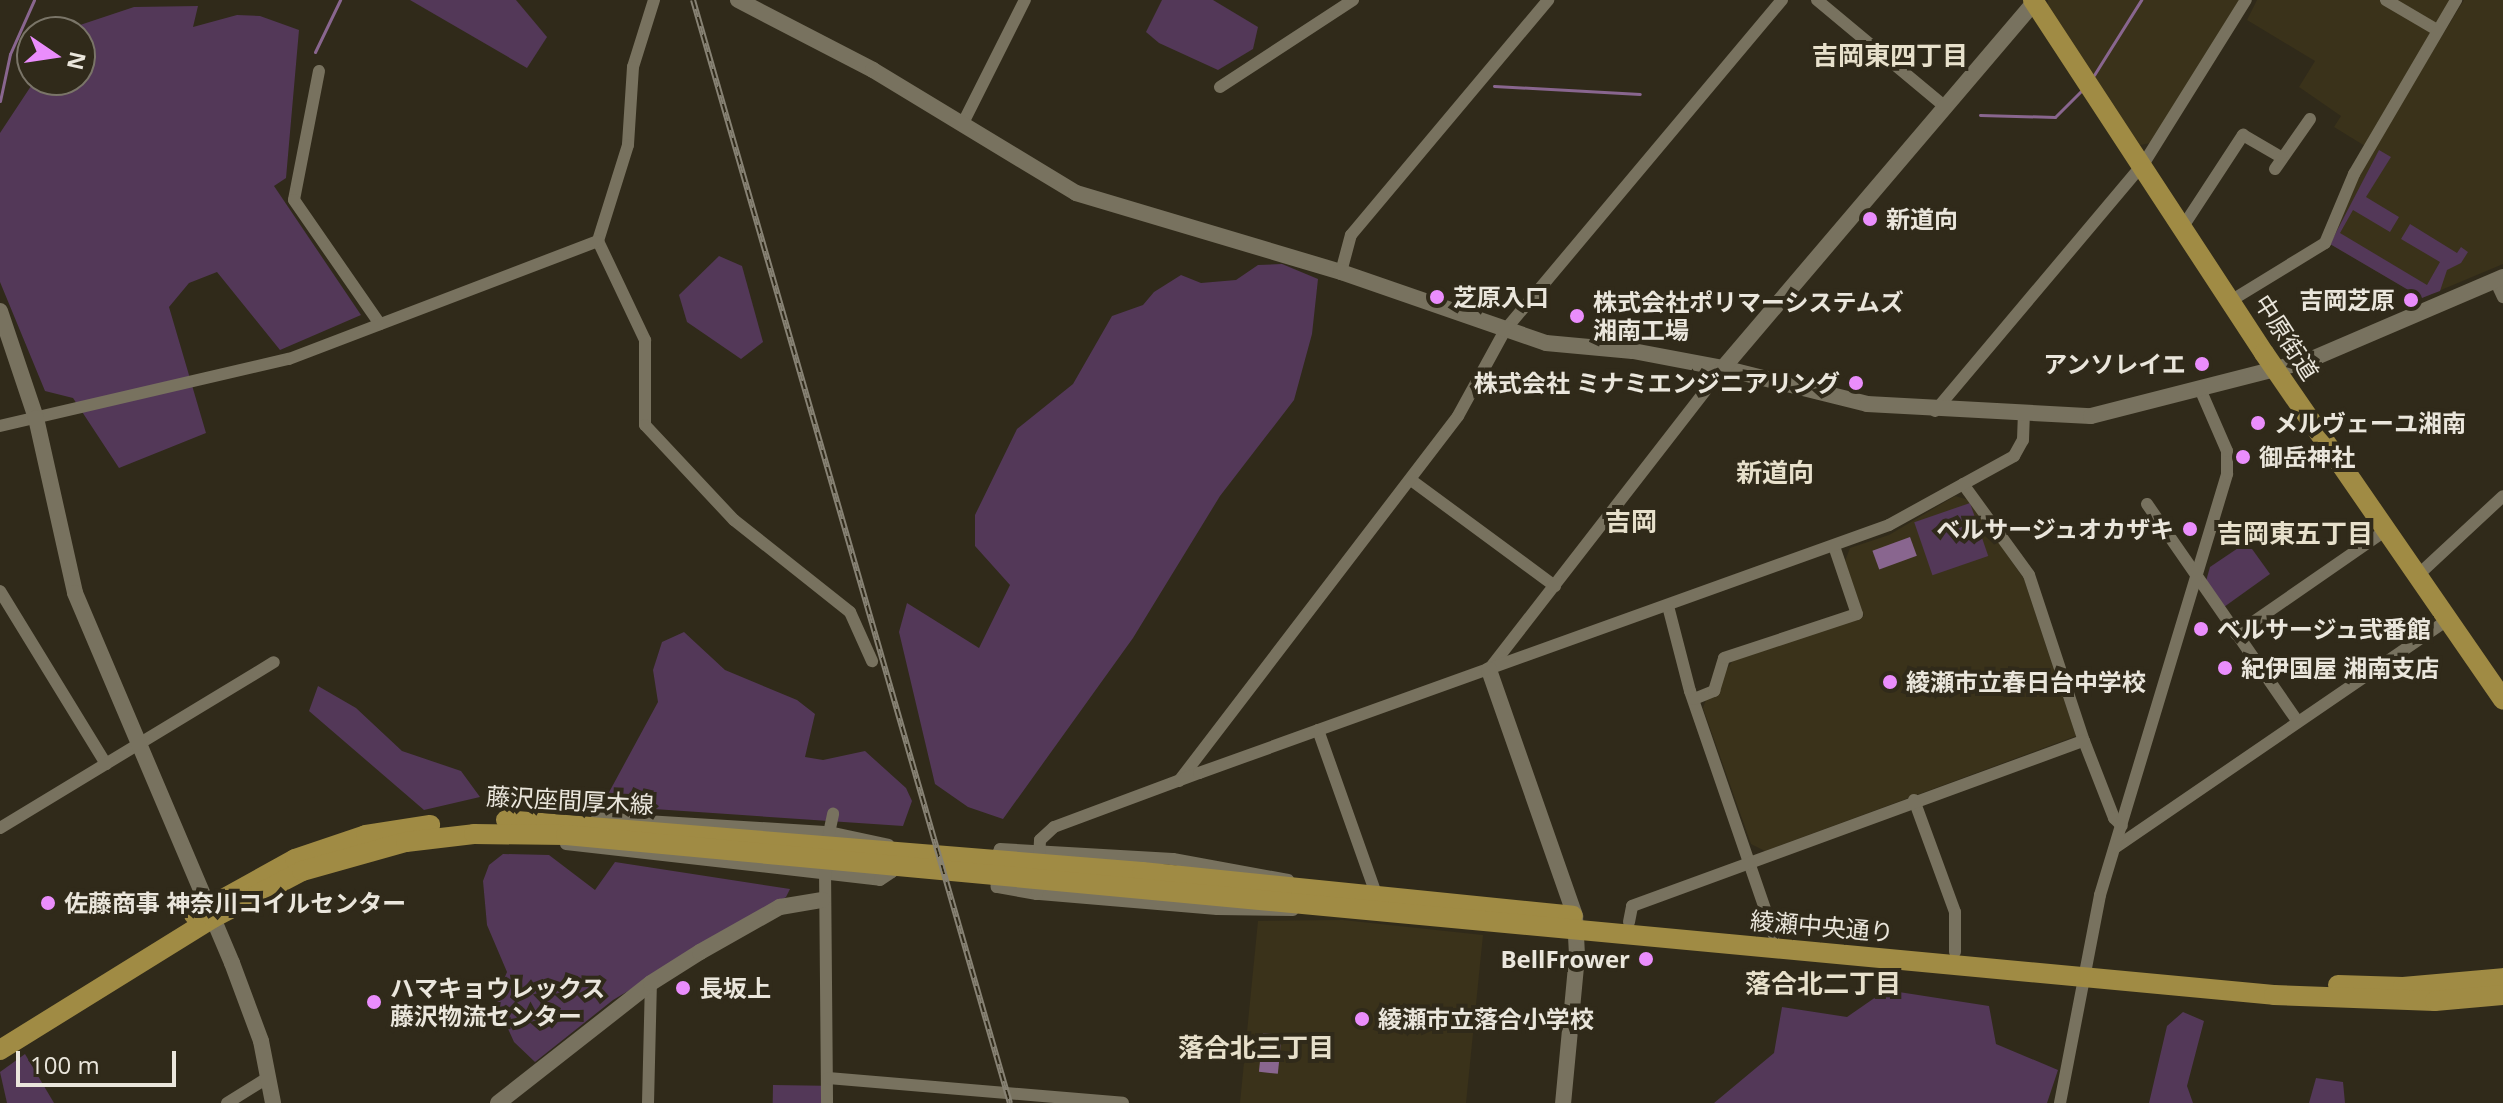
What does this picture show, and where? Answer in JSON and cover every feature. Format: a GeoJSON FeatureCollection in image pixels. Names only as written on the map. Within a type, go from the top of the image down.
{"type":"FeatureCollection","features":[{"type":"Feature","properties":{"kind":"main road","name":"中原街道"},"geometry":{"type":"LineString","coordinates":[[2034,1],[2144,163],[2276,370],[2503,699]]}},
{"type":"Feature","properties":{"kind":"main road","name":"藤沢座間厚木線"},"geometry":{"type":"LineString","coordinates":[[0,1050],[295,859],[366,835],[464,821],[558,820],[780,850]]}},
{"type":"Feature","properties":{"kind":"main road","name":"藤沢座間厚木線"},"geometry":{"type":"LineString","coordinates":[[0,1035],[210,912],[337,859],[438,836],[520,833],[1140,879]]}},
{"type":"Feature","properties":{"kind":"main road","name":"綾瀬中央通り"},"geometry":{"type":"LineString","coordinates":[[1140,879],[2365,1000],[2503,995]]}},
{"type":"Feature","properties":{"kind":"main road","name":"綾瀬中央通り"},"geometry":{"type":"LineString","coordinates":[[1311,897],[1376,894],[1576,923],[1629,922],[1955,952],[2086,972],[2348,986],[2471,975],[2503,978]]}},
{"type":"Feature","properties":{"kind":"street"},"geometry":{"type":"LineString","coordinates":[[654,0],[633,67],[628,145],[598,241],[645,340],[647,433],[734,520],[850,612],[872,661]]}},
{"type":"Feature","properties":{"kind":"street"},"geometry":{"type":"LineString","coordinates":[[738,0],[873,70],[1076,193],[1341,272],[1505,330],[1568,347],[1633,351],[1723,368],[1867,404],[1935,411],[2091,416],[2276,370],[2355,342],[2499,278],[2503,297]]}},
{"type":"Feature","properties":{"kind":"street"},"geometry":{"type":"LineString","coordinates":[[962,125],[1025,0]]}},
{"type":"Feature","properties":{"kind":"street"},"geometry":{"type":"LineString","coordinates":[[1220,87],[1353,0]]}},
{"type":"Feature","properties":{"kind":"street"},"geometry":{"type":"LineString","coordinates":[[1179,781],[1458,416],[1505,330],[1782,0]]}},
{"type":"Feature","properties":{"kind":"street"},"geometry":{"type":"LineString","coordinates":[[1817,0],[1944,106]]}},
{"type":"Feature","properties":{"kind":"street"},"geometry":{"type":"LineString","coordinates":[[1935,411],[2144,163],[2246,0]]}},
{"type":"Feature","properties":{"kind":"street"},"geometry":{"type":"LineString","coordinates":[[2386,0],[2437,30]]}},
{"type":"Feature","properties":{"kind":"street"},"geometry":{"type":"LineString","coordinates":[[2232,300],[2325,243],[2360,163],[2456,0]]}},
{"type":"Feature","properties":{"kind":"street"},"geometry":{"type":"LineString","coordinates":[[1341,272],[1351,235],[1546,1]]}},
{"type":"Feature","properties":{"kind":"street"},"geometry":{"type":"LineString","coordinates":[[1489,670],[1723,368],[2034,1]]}},
{"type":"Feature","properties":{"kind":"street"},"geometry":{"type":"LineString","coordinates":[[319,71],[294,200],[380,324]]}},
{"type":"Feature","properties":{"kind":"street"},"geometry":{"type":"LineString","coordinates":[[2184,225],[2243,135],[2278,163],[2310,119]]}},
{"type":"Feature","properties":{"kind":"street"},"geometry":{"type":"LineString","coordinates":[[0,426],[289,359],[598,241]]}},
{"type":"Feature","properties":{"kind":"street"},"geometry":{"type":"LineString","coordinates":[[0,311],[36,418],[75,593],[249,1006],[273,1103]]}},
{"type":"Feature","properties":{"kind":"street"},"geometry":{"type":"LineString","coordinates":[[2060,1103],[2086,972],[2116,847],[2199,580],[2227,474],[2227,451],[2200,389]]}},
{"type":"Feature","properties":{"kind":"street"},"geometry":{"type":"LineString","coordinates":[[1037,894],[1039,848],[1044,834],[1054,827],[1889,525],[2014,456],[2023,440],[2024,415]]}},
{"type":"Feature","properties":{"kind":"street"},"geometry":{"type":"LineString","coordinates":[[1411,480],[1555,586]]}},
{"type":"Feature","properties":{"kind":"street"},"geometry":{"type":"LineString","coordinates":[[1963,484],[2029,575],[2084,741],[2114,818],[2122,826]]}},
{"type":"Feature","properties":{"kind":"street"},"geometry":{"type":"LineString","coordinates":[[2417,576],[2503,496]]}},
{"type":"Feature","properties":{"kind":"street"},"geometry":{"type":"LineString","coordinates":[[2147,504],[2298,722]]}},
{"type":"Feature","properties":{"kind":"street"},"geometry":{"type":"LineString","coordinates":[[2236,634],[2386,530]]}},
{"type":"Feature","properties":{"kind":"street"},"geometry":{"type":"LineString","coordinates":[[1694,699],[1714,691],[1724,658],[1857,614],[1834,546]]}},
{"type":"Feature","properties":{"kind":"street"},"geometry":{"type":"LineString","coordinates":[[0,591],[106,764]]}},
{"type":"Feature","properties":{"kind":"street"},"geometry":{"type":"LineString","coordinates":[[1668,606],[1694,699],[1774,935]]}},
{"type":"Feature","properties":{"kind":"street"},"geometry":{"type":"LineString","coordinates":[[2116,847],[2448,620]]}},
{"type":"Feature","properties":{"kind":"street"},"geometry":{"type":"LineString","coordinates":[[0,828],[274,662]]}},
{"type":"Feature","properties":{"kind":"street"},"geometry":{"type":"LineString","coordinates":[[1489,670],[1576,923],[1563,1103]]}},
{"type":"Feature","properties":{"kind":"street"},"geometry":{"type":"LineString","coordinates":[[1318,730],[1376,894]]}},
{"type":"Feature","properties":{"kind":"street"},"geometry":{"type":"LineString","coordinates":[[1629,922],[1632,906],[1914,800],[2084,741]]}},
{"type":"Feature","properties":{"kind":"street"},"geometry":{"type":"LineString","coordinates":[[1914,800],[1955,912],[1955,952]]}},
{"type":"Feature","properties":{"kind":"street"},"geometry":{"type":"LineString","coordinates":[[827,1103],[822,900],[833,814]]}},
{"type":"Feature","properties":{"kind":"street"},"geometry":{"type":"LineString","coordinates":[[520,833],[604,851],[824,876],[880,880],[892,872],[895,861],[889,845],[881,841],[829,832],[661,820],[558,820]]}},
{"type":"Feature","properties":{"kind":"street"},"geometry":{"type":"LineString","coordinates":[[1039,848],[1173,859],[1272,874],[1311,897],[1288,912],[1217,909],[1002,890],[992,879],[1000,849],[1039,848]]}},
{"type":"Feature","properties":{"kind":"street"},"geometry":{"type":"LineString","coordinates":[[498,1103],[651,983],[780,907],[822,900]]}},
{"type":"Feature","properties":{"kind":"street"},"geometry":{"type":"LineString","coordinates":[[648,1103],[651,983]]}},
{"type":"Feature","properties":{"kind":"street"},"geometry":{"type":"LineString","coordinates":[[227,1103],[269,1077]]}},
{"type":"Feature","properties":{"kind":"street"},"geometry":{"type":"LineString","coordinates":[[828,1078],[989,1099],[1035,1095],[1123,1103]]}},
{"type":"Feature","properties":{"kind":"shaded area"},"geometry":{"type":"Polygon","coordinates":[[[410,0],[516,0],[547,37],[527,68],[410,0]]]}},
{"type":"Feature","properties":{"kind":"shaded area"},"geometry":{"type":"Polygon","coordinates":[[[1162,0],[1213,0],[1258,27],[1253,49],[1218,70],[1159,43],[1146,32],[1162,0]]]}},
{"type":"Feature","properties":{"kind":"shaded area"},"geometry":{"type":"Polygon","coordinates":[[[2048,0],[2240,0],[2151,143],[2140,145],[2047,10],[2048,0]]]}},
{"type":"Feature","properties":{"kind":"shaded area"},"geometry":{"type":"Polygon","coordinates":[[[2257,0],[2454,0],[2365,146],[2334,127],[2341,116],[2299,87],[2315,61],[2247,20],[2257,0]]]}},
{"type":"Feature","properties":{"kind":"shaded area"},"geometry":{"type":"Polygon","coordinates":[[[2464,0],[2503,0],[2503,264],[2422,298],[2330,244],[2365,162],[2464,0]]]}},
{"type":"Feature","properties":{"kind":"shaded area"},"geometry":{"type":"Polygon","coordinates":[[[198,6],[193,27],[237,15],[260,16],[299,30],[286,178],[274,186],[361,315],[280,350],[217,272],[189,283],[169,307],[206,433],[119,468],[73,398],[45,391],[0,282],[0,133],[24,96],[96,96],[96,20],[134,7],[198,6]]]}},
{"type":"Feature","properties":{"kind":"shaded area"},"geometry":{"type":"Polygon","coordinates":[[[2379,150],[2391,157],[2366,197],[2399,217],[2390,232],[2353,210],[2340,233],[2427,285],[2440,262],[2401,239],[2410,224],[2457,253],[2461,247],[2468,252],[2461,263],[2447,270],[2440,291],[2422,298],[2330,244],[2379,150]]]}},
{"type":"Feature","properties":{"kind":"shaded area"},"geometry":{"type":"Polygon","coordinates":[[[719,256],[742,266],[763,342],[741,359],[687,322],[679,295],[719,256]]]}},
{"type":"Feature","properties":{"kind":"shaded area"},"geometry":{"type":"Polygon","coordinates":[[[1282,264],[1318,279],[1312,334],[1294,400],[1220,496],[1133,638],[1003,819],[968,807],[935,784],[899,632],[907,603],[979,648],[1010,585],[975,546],[975,515],[1017,429],[1073,384],[1112,316],[1143,305],[1154,292],[1181,275],[1201,283],[1236,280],[1258,265],[1282,264]]]}},
{"type":"Feature","properties":{"kind":"shaded area","name":"綾瀬市立春日台中学校"},"geometry":{"type":"Polygon","coordinates":[[[1955,496],[1969,500],[2024,579],[2076,736],[1765,851],[1751,844],[1703,708],[1707,697],[1734,659],[1864,616],[1845,561],[1850,548],[1889,535],[1955,496]]]}},
{"type":"Feature","properties":{"kind":"shaded area"},"geometry":{"type":"Polygon","coordinates":[[[1970,503],[1988,556],[1932,575],[1914,522],[1970,503]]]}},
{"type":"Feature","properties":{"kind":"shaded area"},"geometry":{"type":"Polygon","coordinates":[[[1910,537],[1917,556],[1879,569],[1872,551],[1910,537]]]}},
{"type":"Feature","properties":{"kind":"shaded area"},"geometry":{"type":"Polygon","coordinates":[[[2247,542],[2270,574],[2224,607],[2206,581],[2210,567],[2247,542]]]}},
{"type":"Feature","properties":{"kind":"shaded area"},"geometry":{"type":"Polygon","coordinates":[[[684,632],[725,670],[797,700],[815,714],[805,757],[823,760],[865,751],[906,788],[912,801],[903,826],[610,806],[607,796],[658,702],[653,670],[662,642],[684,632]]]}},
{"type":"Feature","properties":{"kind":"shaded area"},"geometry":{"type":"Polygon","coordinates":[[[318,686],[356,708],[402,751],[461,771],[480,797],[424,810],[309,711],[318,686]]]}},
{"type":"Feature","properties":{"kind":"shaded area"},"geometry":{"type":"Polygon","coordinates":[[[503,854],[549,855],[595,890],[615,862],[790,889],[786,897],[613,1000],[535,1062],[514,1042],[495,1000],[507,972],[487,925],[483,881],[489,865],[503,854]]]}},
{"type":"Feature","properties":{"kind":"shaded area","name":"綾瀬市立落合小学校"},"geometry":{"type":"Polygon","coordinates":[[[1343,920],[1483,935],[1466,1103],[1240,1103],[1258,921],[1343,920]]]}},
{"type":"Feature","properties":{"kind":"shaded area"},"geometry":{"type":"Polygon","coordinates":[[[1886,990],[1989,1006],[1996,1044],[2058,1070],[2047,1103],[1714,1103],[1774,1053],[1782,1007],[1847,1017],[1886,990]]]}},
{"type":"Feature","properties":{"kind":"shaded area"},"geometry":{"type":"Polygon","coordinates":[[[2183,1012],[2204,1021],[2187,1086],[2193,1103],[2149,1103],[2167,1026],[2183,1012]]]}},
{"type":"Feature","properties":{"kind":"shaded area"},"geometry":{"type":"Polygon","coordinates":[[[1263,1033],[1282,1035],[1278,1074],[1259,1072],[1263,1033]]]}},
{"type":"Feature","properties":{"kind":"shaded area"},"geometry":{"type":"Polygon","coordinates":[[[25,1054],[54,1103],[7,1103],[0,1072],[25,1054]]]}},
{"type":"Feature","properties":{"kind":"shaded area"},"geometry":{"type":"Polygon","coordinates":[[[2316,1078],[2343,1082],[2345,1103],[2309,1103],[2316,1078]]]}},
{"type":"Feature","properties":{"kind":"shaded area"},"geometry":{"type":"Polygon","coordinates":[[[773,1085],[823,1086],[823,1103],[773,1103],[773,1085]]]}},
{"type":"Feature","properties":{"kind":"waterway"},"geometry":{"type":"LineString","coordinates":[[0,101],[10,54],[34,0]]}},
{"type":"Feature","properties":{"kind":"waterway"},"geometry":{"type":"LineString","coordinates":[[315,52],[340,0]]}},
{"type":"Feature","properties":{"kind":"waterway"},"geometry":{"type":"LineString","coordinates":[[2094,75],[2141,0]]}},
{"type":"Feature","properties":{"kind":"waterway"},"geometry":{"type":"LineString","coordinates":[[1494,86],[1640,94]]}},
{"type":"Feature","properties":{"kind":"waterway"},"geometry":{"type":"LineString","coordinates":[[1980,115],[2055,117],[2083,89]]}},
{"type":"Feature","properties":{"kind":"railway"},"geometry":{"type":"LineString","coordinates":[[693,0],[1010,1103]]}},
{"type":"Feature","properties":{"kind":"place","name":"新道向"},"geometry":{"type":"Point","coordinates":[1870,219]}},
{"type":"Feature","properties":{"kind":"place","name":"芝原入口"},"geometry":{"type":"Point","coordinates":[1437,297]}},
{"type":"Feature","properties":{"kind":"place","name":"吉岡芝原"},"geometry":{"type":"Point","coordinates":[2411,300]}},
{"type":"Feature","properties":{"kind":"place","name":"株式会社ポリマーシステムズ 湘南工場"},"geometry":{"type":"Point","coordinates":[1577,316]}},
{"type":"Feature","properties":{"kind":"place","name":"アンソレイエ"},"geometry":{"type":"Point","coordinates":[2202,364]}},
{"type":"Feature","properties":{"kind":"place","name":"株式会社 ミナミエンジニアリング"},"geometry":{"type":"Point","coordinates":[1856,383]}},
{"type":"Feature","properties":{"kind":"place","name":"メルヴェーユ湘南"},"geometry":{"type":"Point","coordinates":[2258,423]}},
{"type":"Feature","properties":{"kind":"place","name":"御岳神社"},"geometry":{"type":"Point","coordinates":[2243,457]}},
{"type":"Feature","properties":{"kind":"place","name":"ベルサージュオカザキ"},"geometry":{"type":"Point","coordinates":[2190,529]}},
{"type":"Feature","properties":{"kind":"place","name":"ベルサージュ弐番館"},"geometry":{"type":"Point","coordinates":[2201,629]}},
{"type":"Feature","properties":{"kind":"place","name":"紀伊国屋 湘南支店"},"geometry":{"type":"Point","coordinates":[2225,668]}},
{"type":"Feature","properties":{"kind":"place","name":"綾瀬市立春日台中学校"},"geometry":{"type":"Point","coordinates":[1890,682]}},
{"type":"Feature","properties":{"kind":"place","name":"佐藤商事 神奈川コイルセンター"},"geometry":{"type":"Point","coordinates":[48,903]}},
{"type":"Feature","properties":{"kind":"place","name":"BellFrower"},"geometry":{"type":"Point","coordinates":[1646,959]}},
{"type":"Feature","properties":{"kind":"place","name":"長坂上"},"geometry":{"type":"Point","coordinates":[683,988]}},
{"type":"Feature","properties":{"kind":"place","name":"ハマキョウレックス 藤沢物流センター"},"geometry":{"type":"Point","coordinates":[374,1002]}},
{"type":"Feature","properties":{"kind":"place","name":"綾瀬市立落合小学校"},"geometry":{"type":"Point","coordinates":[1362,1019]}},
{"type":"Feature","properties":{"kind":"district","name":"吉岡東四丁目"},"geometry":{"type":"Point","coordinates":[1890,56]}},
{"type":"Feature","properties":{"kind":"district","name":"新道向"},"geometry":{"type":"Point","coordinates":[1775,473]}},
{"type":"Feature","properties":{"kind":"district","name":"吉岡"},"geometry":{"type":"Point","coordinates":[1631,522]}},
{"type":"Feature","properties":{"kind":"district","name":"吉岡東五丁目"},"geometry":{"type":"Point","coordinates":[2295,534]}},
{"type":"Feature","properties":{"kind":"district","name":"落合北二丁目"},"geometry":{"type":"Point","coordinates":[1823,984]}},
{"type":"Feature","properties":{"kind":"district","name":"落合北三丁目"},"geometry":{"type":"Point","coordinates":[1256,1048]}}]}
